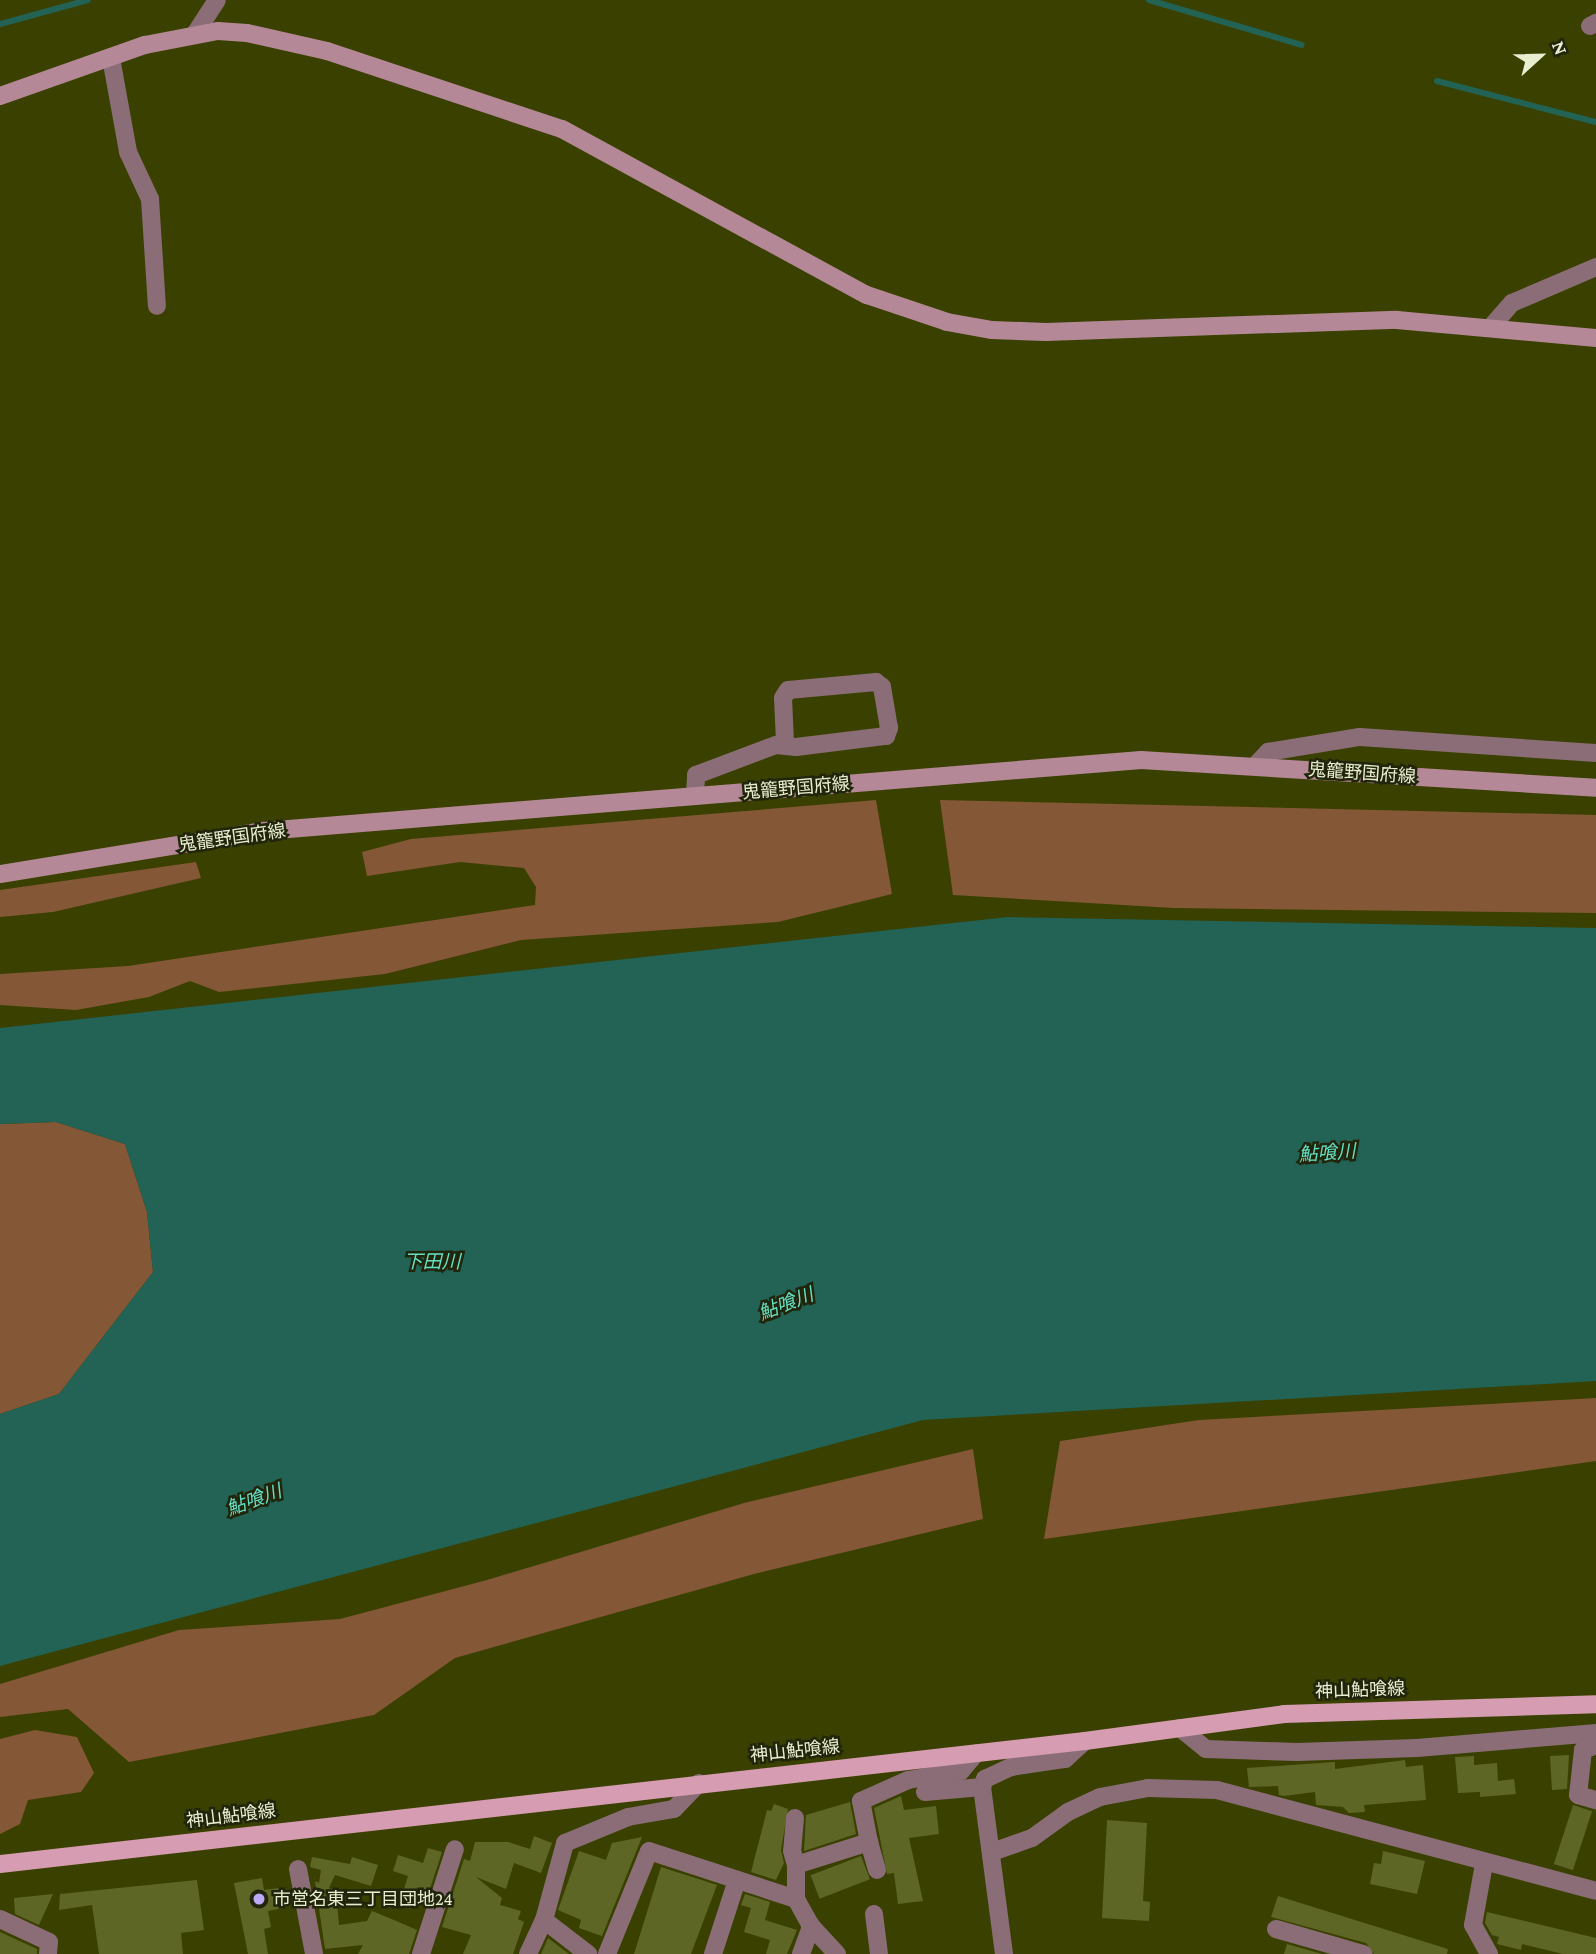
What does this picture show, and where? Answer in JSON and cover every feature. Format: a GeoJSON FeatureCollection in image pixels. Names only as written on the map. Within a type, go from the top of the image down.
{"type":"FeatureCollection","features":[{"type":"Feature","properties":{"kind":"main road","name":"神山鮎喰線"},"geometry":{"type":"LineString","coordinates":[[0,1864],[1085,1741],[1284,1714],[1596,1704]]}},
{"type":"Feature","properties":{"kind":"street"},"geometry":{"type":"LineString","coordinates":[[195,34],[217,0]]}},
{"type":"Feature","properties":{"kind":"street"},"geometry":{"type":"LineString","coordinates":[[0,96],[111,58],[195,34],[228,32],[276,38],[533,117],[625,160],[867,295],[947,322],[992,330],[1046,332],[1397,320],[1596,338]]}},
{"type":"Feature","properties":{"kind":"street"},"geometry":{"type":"LineString","coordinates":[[111,58],[128,152],[150,199],[157,306]]}},
{"type":"Feature","properties":{"kind":"street"},"geometry":{"type":"LineString","coordinates":[[1491,327],[1512,303],[1596,267]]}},
{"type":"Feature","properties":{"kind":"street"},"geometry":{"type":"LineString","coordinates":[[695,796],[696,775],[785,742],[796,747],[886,736],[889,728],[882,687],[876,682],[788,691],[783,698],[785,742]]}},
{"type":"Feature","properties":{"kind":"street"},"geometry":{"type":"LineString","coordinates":[[1256,765],[1268,752],[1360,737],[1596,753]]}},
{"type":"Feature","properties":{"kind":"street","name":"鬼籠野国府線"},"geometry":{"type":"LineString","coordinates":[[0,874],[264,831],[1141,760],[1596,788]]}},
{"type":"Feature","properties":{"kind":"street"},"geometry":{"type":"LineString","coordinates":[[1180,1728],[1206,1749],[1297,1752],[1417,1748],[1596,1732]]}},
{"type":"Feature","properties":{"kind":"street"},"geometry":{"type":"LineString","coordinates":[[1004,1954],[982,1787],[985,1779],[1011,1767],[1065,1759],[1085,1741]]}},
{"type":"Feature","properties":{"kind":"street"},"geometry":{"type":"LineString","coordinates":[[1596,1745],[1583,1750],[1578,1795],[1596,1800]]}},
{"type":"Feature","properties":{"kind":"street"},"geometry":{"type":"LineString","coordinates":[[877,1870],[861,1801],[908,1780],[961,1771],[976,1752]]}},
{"type":"Feature","properties":{"kind":"street"},"geometry":{"type":"LineString","coordinates":[[528,1954],[544,1920],[565,1843],[628,1817],[674,1809],[699,1783]]}},
{"type":"Feature","properties":{"kind":"street"},"geometry":{"type":"LineString","coordinates":[[925,1792],[982,1787]]}},
{"type":"Feature","properties":{"kind":"street"},"geometry":{"type":"LineString","coordinates":[[992,1852],[1032,1838],[1068,1812],[1100,1797],[1181,1788],[1253,1798],[1483,1864],[1596,1891]]}},
{"type":"Feature","properties":{"kind":"street"},"geometry":{"type":"LineString","coordinates":[[795,1818],[792,1851],[796,1866],[796,1899],[810,1926],[837,1954]]}},
{"type":"Feature","properties":{"kind":"street"},"geometry":{"type":"LineString","coordinates":[[796,1866],[869,1842]]}},
{"type":"Feature","properties":{"kind":"street"},"geometry":{"type":"LineString","coordinates":[[421,1954],[455,1849]]}},
{"type":"Feature","properties":{"kind":"street"},"geometry":{"type":"LineString","coordinates":[[607,1954],[649,1851],[796,1899]]}},
{"type":"Feature","properties":{"kind":"street"},"geometry":{"type":"LineString","coordinates":[[1483,1864],[1473,1925],[1489,1954]]}},
{"type":"Feature","properties":{"kind":"street"},"geometry":{"type":"LineString","coordinates":[[298,1869],[314,1954]]}},
{"type":"Feature","properties":{"kind":"street"},"geometry":{"type":"LineString","coordinates":[[713,1954],[737,1880]]}},
{"type":"Feature","properties":{"kind":"street"},"geometry":{"type":"LineString","coordinates":[[874,1914],[879,1954]]}},
{"type":"Feature","properties":{"kind":"street"},"geometry":{"type":"LineString","coordinates":[[0,1919],[49,1942],[48,1954]]}},
{"type":"Feature","properties":{"kind":"street"},"geometry":{"type":"LineString","coordinates":[[544,1920],[588,1954]]}},
{"type":"Feature","properties":{"kind":"street"},"geometry":{"type":"LineString","coordinates":[[801,1954],[810,1926]]}},
{"type":"Feature","properties":{"kind":"street"},"geometry":{"type":"LineString","coordinates":[[1276,1929],[1363,1954]]}},
{"type":"Feature","properties":{"kind":"shaded area"},"geometry":{"type":"Polygon","coordinates":[[[876,800],[892,894],[778,922],[521,940],[385,974],[219,992],[190,981],[149,997],[76,1010],[0,1005],[0,974],[128,966],[535,905],[536,887],[524,868],[460,862],[367,876],[362,852],[411,839],[876,800]]]}},
{"type":"Feature","properties":{"kind":"shaded area"},"geometry":{"type":"Polygon","coordinates":[[[940,800],[1596,815],[1596,913],[1174,908],[953,895],[940,800]]]}},
{"type":"Feature","properties":{"kind":"shaded area"},"geometry":{"type":"Polygon","coordinates":[[[196,862],[201,878],[53,912],[0,917],[0,890],[196,862]]]}},
{"type":"Feature","properties":{"kind":"shaded area"},"geometry":{"type":"Polygon","coordinates":[[[56,1122],[125,1144],[147,1212],[153,1272],[59,1394],[0,1414],[0,1124],[56,1122]]]}},
{"type":"Feature","properties":{"kind":"shaded area"},"geometry":{"type":"Polygon","coordinates":[[[1596,1398],[1596,1461],[1044,1539],[1060,1441],[1199,1420],[1596,1398]]]}},
{"type":"Feature","properties":{"kind":"shaded area"},"geometry":{"type":"Polygon","coordinates":[[[973,1449],[983,1519],[754,1574],[455,1658],[374,1715],[129,1762],[68,1709],[0,1717],[0,1684],[179,1630],[340,1619],[487,1580],[744,1503],[973,1449]]]}},
{"type":"Feature","properties":{"kind":"shaded area"},"geometry":{"type":"Polygon","coordinates":[[[35,1730],[77,1737],[94,1773],[81,1792],[28,1800],[20,1824],[0,1834],[0,1739],[35,1730]]]}},
{"type":"Feature","properties":{"kind":"water","name":"下田川"},"geometry":{"type":"Polygon","coordinates":[[[1008,917],[1596,928],[1596,1381],[923,1420],[0,1666],[0,1414],[59,1394],[153,1272],[147,1212],[125,1144],[56,1122],[0,1124],[0,1028],[1008,917]]]}},
{"type":"Feature","properties":{"kind":"building"},"geometry":{"type":"Polygon","coordinates":[[[1569,1755],[1567,1789],[1552,1790],[1550,1756],[1569,1755]]]}},
{"type":"Feature","properties":{"kind":"building"},"geometry":{"type":"Polygon","coordinates":[[[1474,1756],[1474,1765],[1497,1763],[1498,1781],[1514,1779],[1516,1794],[1480,1797],[1480,1792],[1458,1793],[1455,1757],[1474,1756]]]}},
{"type":"Feature","properties":{"kind":"building"},"geometry":{"type":"Polygon","coordinates":[[[1405,1760],[1406,1767],[1423,1765],[1426,1800],[1364,1805],[1365,1812],[1349,1813],[1343,1807],[1316,1805],[1315,1792],[1284,1796],[1279,1795],[1278,1786],[1249,1787],[1247,1768],[1335,1762],[1335,1769],[1405,1760]]]}},
{"type":"Feature","properties":{"kind":"building"},"geometry":{"type":"Polygon","coordinates":[[[901,1796],[904,1810],[936,1806],[939,1834],[909,1838],[923,1901],[898,1904],[894,1873],[887,1874],[874,1808],[901,1796]]]}},
{"type":"Feature","properties":{"kind":"building"},"geometry":{"type":"Polygon","coordinates":[[[850,1802],[856,1834],[804,1851],[806,1815],[850,1802]]]}},
{"type":"Feature","properties":{"kind":"building"},"geometry":{"type":"Polygon","coordinates":[[[774,1804],[788,1809],[781,1850],[784,1863],[776,1880],[751,1872],[767,1810],[771,1811],[774,1804]]]}},
{"type":"Feature","properties":{"kind":"building"},"geometry":{"type":"Polygon","coordinates":[[[1573,1805],[1592,1811],[1573,1870],[1554,1864],[1573,1805]]]}},
{"type":"Feature","properties":{"kind":"building"},"geometry":{"type":"Polygon","coordinates":[[[1107,1820],[1147,1823],[1143,1901],[1150,1902],[1149,1921],[1102,1918],[1107,1820]]]}},
{"type":"Feature","properties":{"kind":"building"},"geometry":{"type":"Polygon","coordinates":[[[534,1836],[552,1843],[541,1873],[514,1863],[506,1889],[476,1877],[502,1898],[500,1905],[521,1911],[518,1919],[524,1922],[513,1954],[463,1954],[471,1935],[442,1927],[464,1859],[470,1861],[475,1842],[508,1842],[530,1849],[534,1836]]]}},
{"type":"Feature","properties":{"kind":"building"},"geometry":{"type":"Polygon","coordinates":[[[642,1837],[602,1936],[579,1928],[581,1920],[558,1910],[579,1851],[606,1860],[612,1843],[642,1837]]]}},
{"type":"Feature","properties":{"kind":"building"},"geometry":{"type":"Polygon","coordinates":[[[428,1848],[442,1852],[425,1904],[402,1896],[408,1876],[393,1871],[398,1855],[423,1863],[428,1848]]]}},
{"type":"Feature","properties":{"kind":"building"},"geometry":{"type":"Polygon","coordinates":[[[1383,1851],[1425,1861],[1417,1894],[1370,1884],[1374,1863],[1381,1864],[1383,1851]]]}},
{"type":"Feature","properties":{"kind":"building"},"geometry":{"type":"Polygon","coordinates":[[[861,1856],[870,1879],[820,1899],[811,1875],[861,1856]]]}},
{"type":"Feature","properties":{"kind":"building"},"geometry":{"type":"Polygon","coordinates":[[[312,1857],[350,1864],[352,1857],[378,1865],[371,1886],[335,1875],[329,1888],[336,1891],[339,1925],[367,1921],[372,1911],[394,1920],[417,1930],[409,1954],[358,1954],[363,1945],[325,1949],[315,1881],[319,1883],[321,1870],[310,1867],[312,1857]]]}},
{"type":"Feature","properties":{"kind":"building"},"geometry":{"type":"Polygon","coordinates":[[[661,1867],[717,1885],[691,1954],[634,1954],[661,1867]]]}},
{"type":"Feature","properties":{"kind":"building","name":"市営名東三丁目団地24"},"geometry":{"type":"Polygon","coordinates":[[[262,1878],[264,1890],[279,1888],[283,1908],[268,1911],[271,1927],[264,1929],[268,1954],[248,1954],[234,1883],[262,1878]]]}},
{"type":"Feature","properties":{"kind":"building"},"geometry":{"type":"Polygon","coordinates":[[[197,1880],[204,1930],[181,1933],[183,1954],[99,1954],[92,1905],[59,1910],[60,1894],[197,1880]]]}},
{"type":"Feature","properties":{"kind":"building"},"geometry":{"type":"Polygon","coordinates":[[[53,1894],[39,1925],[15,1914],[14,1898],[53,1894]]]}},
{"type":"Feature","properties":{"kind":"building"},"geometry":{"type":"Polygon","coordinates":[[[745,1894],[770,1902],[765,1920],[797,1930],[787,1954],[766,1954],[770,1940],[744,1932],[751,1908],[741,1905],[745,1894]]]}},
{"type":"Feature","properties":{"kind":"building"},"geometry":{"type":"Polygon","coordinates":[[[1278,1896],[1448,1949],[1447,1954],[1374,1954],[1366,1943],[1271,1917],[1278,1896]]]}},
{"type":"Feature","properties":{"kind":"building"},"geometry":{"type":"Polygon","coordinates":[[[1487,1912],[1596,1938],[1596,1954],[1563,1954],[1522,1944],[1521,1950],[1497,1944],[1499,1937],[1492,1935],[1485,1923],[1487,1912]]]}},
{"type":"Feature","properties":{"kind":"building"},"geometry":{"type":"Polygon","coordinates":[[[0,1932],[37,1949],[37,1954],[0,1954],[0,1932]]]}},
{"type":"Feature","properties":{"kind":"building"},"geometry":{"type":"Polygon","coordinates":[[[548,1938],[569,1954],[541,1954],[548,1938]]]}},
{"type":"Feature","properties":{"kind":"building"},"geometry":{"type":"Polygon","coordinates":[[[1287,1944],[1322,1954],[1284,1954],[1287,1944]]]}},
{"type":"Feature","properties":{"kind":"waterway"},"geometry":{"type":"LineString","coordinates":[[0,24],[88,0]]}},
{"type":"Feature","properties":{"kind":"waterway"},"geometry":{"type":"LineString","coordinates":[[1149,0],[1302,45]]}},
{"type":"Feature","properties":{"kind":"waterway"},"geometry":{"type":"LineString","coordinates":[[1437,81],[1596,122]]}},
{"type":"Feature","properties":{"kind":"place","name":"市営名東三丁目団地24"},"geometry":{"type":"Point","coordinates":[259,1899]}},
{"type":"Feature","properties":{"kind":"water label","name":"鮎喰川"},"geometry":{"type":"Point","coordinates":[1327,1153]}},
{"type":"Feature","properties":{"kind":"water label","name":"鮎喰川"},"geometry":{"type":"Point","coordinates":[786,1304]}},
{"type":"Feature","properties":{"kind":"water label","name":"鮎喰川"},"geometry":{"type":"Point","coordinates":[254,1500]}}]}
